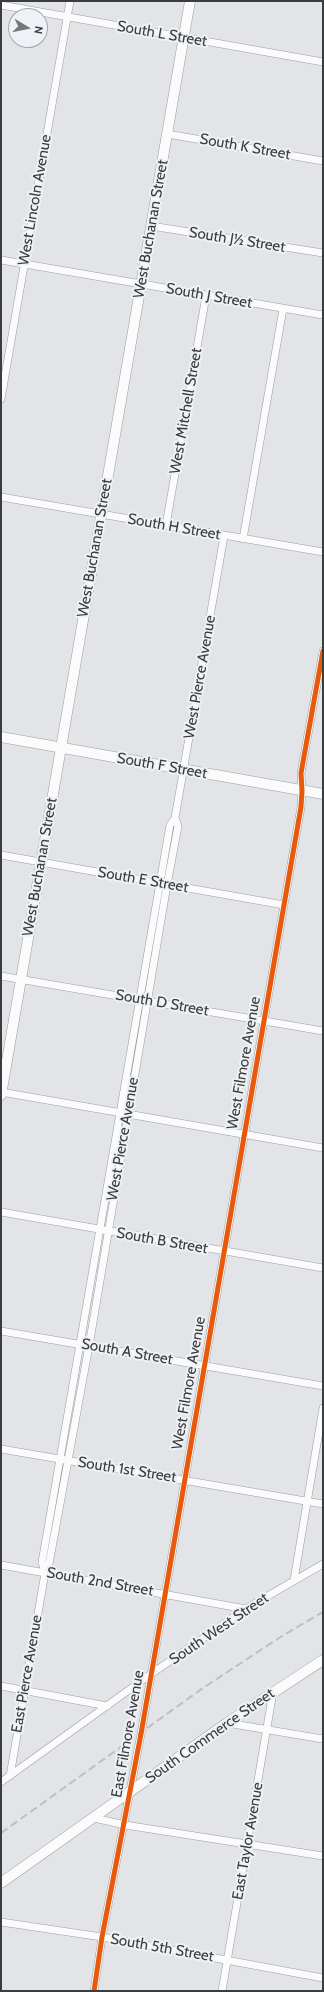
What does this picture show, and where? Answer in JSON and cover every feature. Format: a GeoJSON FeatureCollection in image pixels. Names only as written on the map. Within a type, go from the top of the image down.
{"type":"FeatureCollection","features":[{"type":"Feature","properties":{"kind":"street","name":"West Lincoln Avenue"},"geometry":{"type":"LineString","coordinates":[[1,399],[70,1]]}},
{"type":"Feature","properties":{"kind":"street","name":"West Buchanan Street"},"geometry":{"type":"LineString","coordinates":[[1,1095],[190,1]]}},
{"type":"Feature","properties":{"kind":"street","name":"South L Street"},"geometry":{"type":"LineString","coordinates":[[1,5],[323,62]]}},
{"type":"Feature","properties":{"kind":"street","name":"South K Street"},"geometry":{"type":"LineString","coordinates":[[167,134],[323,161]]}},
{"type":"Feature","properties":{"kind":"street","name":"South J½ Street"},"geometry":{"type":"LineString","coordinates":[[151,226],[323,254]]}},
{"type":"Feature","properties":{"kind":"street","name":"South J Street"},"geometry":{"type":"LineString","coordinates":[[1,260],[323,315]]}},
{"type":"Feature","properties":{"kind":"street","name":"West Mitchell Street"},"geometry":{"type":"LineString","coordinates":[[166,525],[206,296]]}},
{"type":"Feature","properties":{"kind":"street"},"geometry":{"type":"LineString","coordinates":[[243,539],[283,309]]}},
{"type":"Feature","properties":{"kind":"street","name":"South H Street"},"geometry":{"type":"LineString","coordinates":[[1,497],[323,552]]}},
{"type":"Feature","properties":{"kind":"street","name":"West Pierce Avenue"},"geometry":{"type":"LineString","coordinates":[[60,1459],[80,1344],[103,1231],[144,1000],[163,884],[170,824],[175,818],[224,536]]}},
{"type":"Feature","properties":{"kind":"street","name":"West Filmore Avenue"},"geometry":{"type":"LineString","coordinates":[[184,1480],[284,905],[302,791],[301,773],[323,651]]}},
{"type":"Feature","properties":{"kind":"street","name":"South F Street"},"geometry":{"type":"LineString","coordinates":[[1,737],[323,794]]}},
{"type":"Feature","properties":{"kind":"street","name":"South E Street"},"geometry":{"type":"LineString","coordinates":[[1,855],[284,905]]}},
{"type":"Feature","properties":{"kind":"street","name":"South D Street"},"geometry":{"type":"LineString","coordinates":[[1,976],[323,1031]]}},
{"type":"Feature","properties":{"kind":"street"},"geometry":{"type":"LineString","coordinates":[[1,1092],[323,1148]]}},
{"type":"Feature","properties":{"kind":"street","name":"South B Street"},"geometry":{"type":"LineString","coordinates":[[1,1212],[103,1231],[323,1268]]}},
{"type":"Feature","properties":{"kind":"street","name":"West Pierce Avenue"},"geometry":{"type":"LineString","coordinates":[[68,1461],[89,1346],[103,1231]]}},
{"type":"Feature","properties":{"kind":"street","name":"South A Street"},"geometry":{"type":"LineString","coordinates":[[1,1331],[323,1386]]}},
{"type":"Feature","properties":{"kind":"street"},"geometry":{"type":"LineString","coordinates":[[294,1580],[306,1501],[323,1408]]}},
{"type":"Feature","properties":{"kind":"street","name":"South 1st Street"},"geometry":{"type":"LineString","coordinates":[[1,1449],[323,1504]]}},
{"type":"Feature","properties":{"kind":"street","name":"East Pierce Avenue"},"geometry":{"type":"LineString","coordinates":[[45,1573],[42,1562],[60,1459]]}},
{"type":"Feature","properties":{"kind":"street","name":"East Pierce Avenue"},"geometry":{"type":"LineString","coordinates":[[10,1776],[45,1573],[49,1564],[68,1461]]}},
{"type":"Feature","properties":{"kind":"street","name":"East Filmore Avenue"},"geometry":{"type":"LineString","coordinates":[[94,1991],[102,1937],[125,1825],[184,1480]]}},
{"type":"Feature","properties":{"kind":"street","name":"South West Street"},"geometry":{"type":"LineString","coordinates":[[1,1782],[151,1674],[246,1609],[323,1564]]}},
{"type":"Feature","properties":{"kind":"street","name":"South 2nd Street"},"geometry":{"type":"LineString","coordinates":[[1,1565],[246,1609]]}},
{"type":"Feature","properties":{"kind":"street","name":"South Commerce Street"},"geometry":{"type":"LineString","coordinates":[[1,1883],[273,1691],[323,1660]]}},
{"type":"Feature","properties":{"kind":"street"},"geometry":{"type":"LineString","coordinates":[[1,1686],[107,1706]]}},
{"type":"Feature","properties":{"kind":"street","name":"East Taylor Avenue"},"geometry":{"type":"LineString","coordinates":[[222,1991],[273,1691]]}},
{"type":"Feature","properties":{"kind":"street"},"geometry":{"type":"LineString","coordinates":[[227,1723],[323,1739]]}},
{"type":"Feature","properties":{"kind":"street"},"geometry":{"type":"LineString","coordinates":[[94,1818],[125,1825],[323,1856]]}},
{"type":"Feature","properties":{"kind":"street","name":"South 5th Street"},"geometry":{"type":"LineString","coordinates":[[1,1922],[102,1937],[323,1978]]}},
{"type":"Feature","properties":{"kind":"railway"},"geometry":{"type":"LineString","coordinates":[[1,1833],[203,1688],[282,1636],[323,1612]]}},
{"type":"Feature","properties":{"kind":"cycle path"},"geometry":{"type":"LineString","coordinates":[[94,1991],[102,1937],[141,1734],[301,807],[301,773],[323,651]]}}]}
